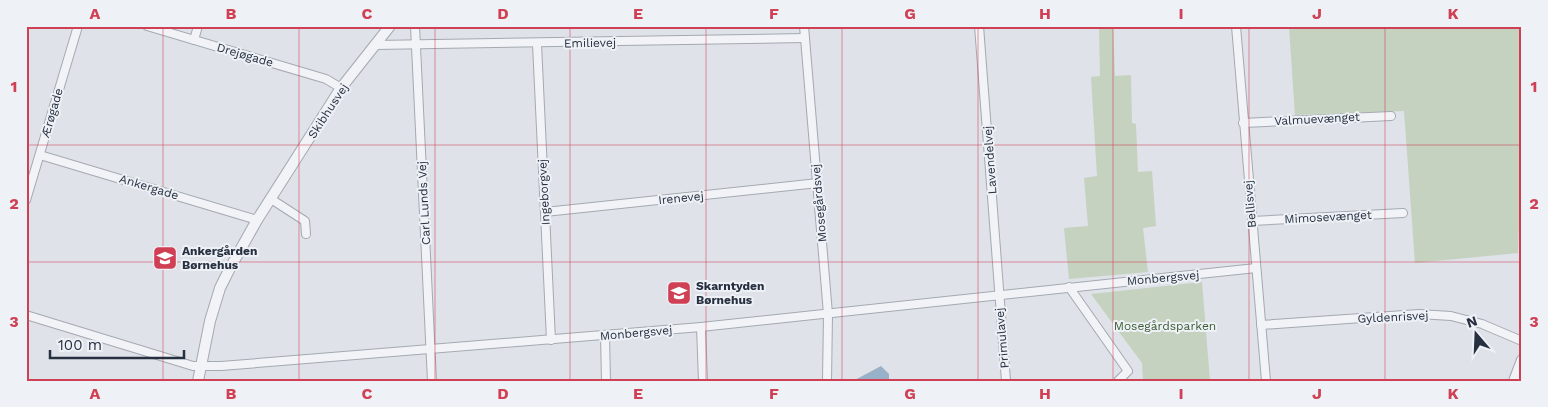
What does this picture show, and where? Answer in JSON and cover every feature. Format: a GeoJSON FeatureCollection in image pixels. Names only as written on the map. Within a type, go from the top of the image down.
{"type":"FeatureCollection","features":[{"type":"Feature","properties":{"kind":"street","name":"Ærøgade"},"geometry":{"type":"LineString","coordinates":[[26,200],[78,26]]}},
{"type":"Feature","properties":{"kind":"street","name":"Drejøgade"},"geometry":{"type":"LineString","coordinates":[[147,26],[326,79],[342,88]]}},
{"type":"Feature","properties":{"kind":"street"},"geometry":{"type":"LineString","coordinates":[[194,40],[198,26]]}},
{"type":"Feature","properties":{"kind":"street","name":"Skibhusvej"},"geometry":{"type":"LineString","coordinates":[[198,381],[220,288],[258,220],[342,88],[390,26]]}},
{"type":"Feature","properties":{"kind":"street","name":"Carl Lunds Vej"},"geometry":{"type":"LineString","coordinates":[[415,26],[432,381]]}},
{"type":"Feature","properties":{"kind":"street","name":"Mosegårdsvej"},"geometry":{"type":"LineString","coordinates":[[804,26],[828,314],[827,381]]}},
{"type":"Feature","properties":{"kind":"street","name":"Lavendelvej"},"geometry":{"type":"LineString","coordinates":[[979,26],[998,295]]}},
{"type":"Feature","properties":{"kind":"street","name":"Bellisvej"},"geometry":{"type":"LineString","coordinates":[[1236,26],[1266,381]]}},
{"type":"Feature","properties":{"kind":"street","name":"Emilievej"},"geometry":{"type":"LineString","coordinates":[[375,45],[416,46],[805,38]]}},
{"type":"Feature","properties":{"kind":"street","name":"Ingeborgvej"},"geometry":{"type":"LineString","coordinates":[[537,44],[551,340]]}},
{"type":"Feature","properties":{"kind":"street","name":"Valmuevænget"},"geometry":{"type":"LineString","coordinates":[[1243,123],[1391,116]]}},
{"type":"Feature","properties":{"kind":"street","name":"Ankergade"},"geometry":{"type":"LineString","coordinates":[[40,155],[258,220]]}},
{"type":"Feature","properties":{"kind":"street","name":"Irenevej"},"geometry":{"type":"LineString","coordinates":[[545,212],[818,183]]}},
{"type":"Feature","properties":{"kind":"street"},"geometry":{"type":"LineString","coordinates":[[271,199],[305,221],[306,234]]}},
{"type":"Feature","properties":{"kind":"street","name":"Mimosevænget"},"geometry":{"type":"LineString","coordinates":[[1252,221],[1403,213]]}},
{"type":"Feature","properties":{"kind":"street","name":"Monbergsvej"},"geometry":{"type":"LineString","coordinates":[[26,315],[193,366],[201,366],[701,328],[1256,268]]}},
{"type":"Feature","properties":{"kind":"street"},"geometry":{"type":"LineString","coordinates":[[1069,287],[1128,371],[1118,381]]}},
{"type":"Feature","properties":{"kind":"street","name":"Primulavej"},"geometry":{"type":"LineString","coordinates":[[998,295],[1006,381]]}},
{"type":"Feature","properties":{"kind":"street","name":"Gyldenrisvej"},"geometry":{"type":"LineString","coordinates":[[1261,325],[1419,314],[1451,316],[1482,324],[1522,341]]}},
{"type":"Feature","properties":{"kind":"street"},"geometry":{"type":"LineString","coordinates":[[701,328],[703,381]]}},
{"type":"Feature","properties":{"kind":"street"},"geometry":{"type":"LineString","coordinates":[[605,335],[606,381]]}},
{"type":"Feature","properties":{"kind":"street"},"geometry":{"type":"LineString","coordinates":[[1514,381],[1522,360]]}},
{"type":"Feature","properties":{"kind":"green space"},"geometry":{"type":"Polygon","coordinates":[[[1099,26],[1113,26],[1115,76],[1131,75],[1132,123],[1136,124],[1138,172],[1152,171],[1156,226],[1143,228],[1148,272],[1069,279],[1064,228],[1088,226],[1084,178],[1097,176],[1091,77],[1100,76],[1099,26]]]}},
{"type":"Feature","properties":{"kind":"green space"},"geometry":{"type":"Polygon","coordinates":[[[1289,26],[1522,26],[1522,220],[1519,224],[1518,253],[1415,263],[1404,111],[1295,115],[1289,26]]]}},
{"type":"Feature","properties":{"kind":"green space","name":"Mosegårdsparken"},"geometry":{"type":"Polygon","coordinates":[[[1202,282],[1210,381],[1143,381],[1142,363],[1091,294],[1202,282]]]}},
{"type":"Feature","properties":{"kind":"water"},"geometry":{"type":"Polygon","coordinates":[[[881,366],[889,374],[889,381],[853,381],[881,366]]]}},
{"type":"Feature","properties":{"kind":"place","name":"Ankergården Børnehus"},"geometry":{"type":"Point","coordinates":[165,258]}},
{"type":"Feature","properties":{"kind":"place","name":"Skarntyden Børnehus"},"geometry":{"type":"Point","coordinates":[679,293]}}]}
